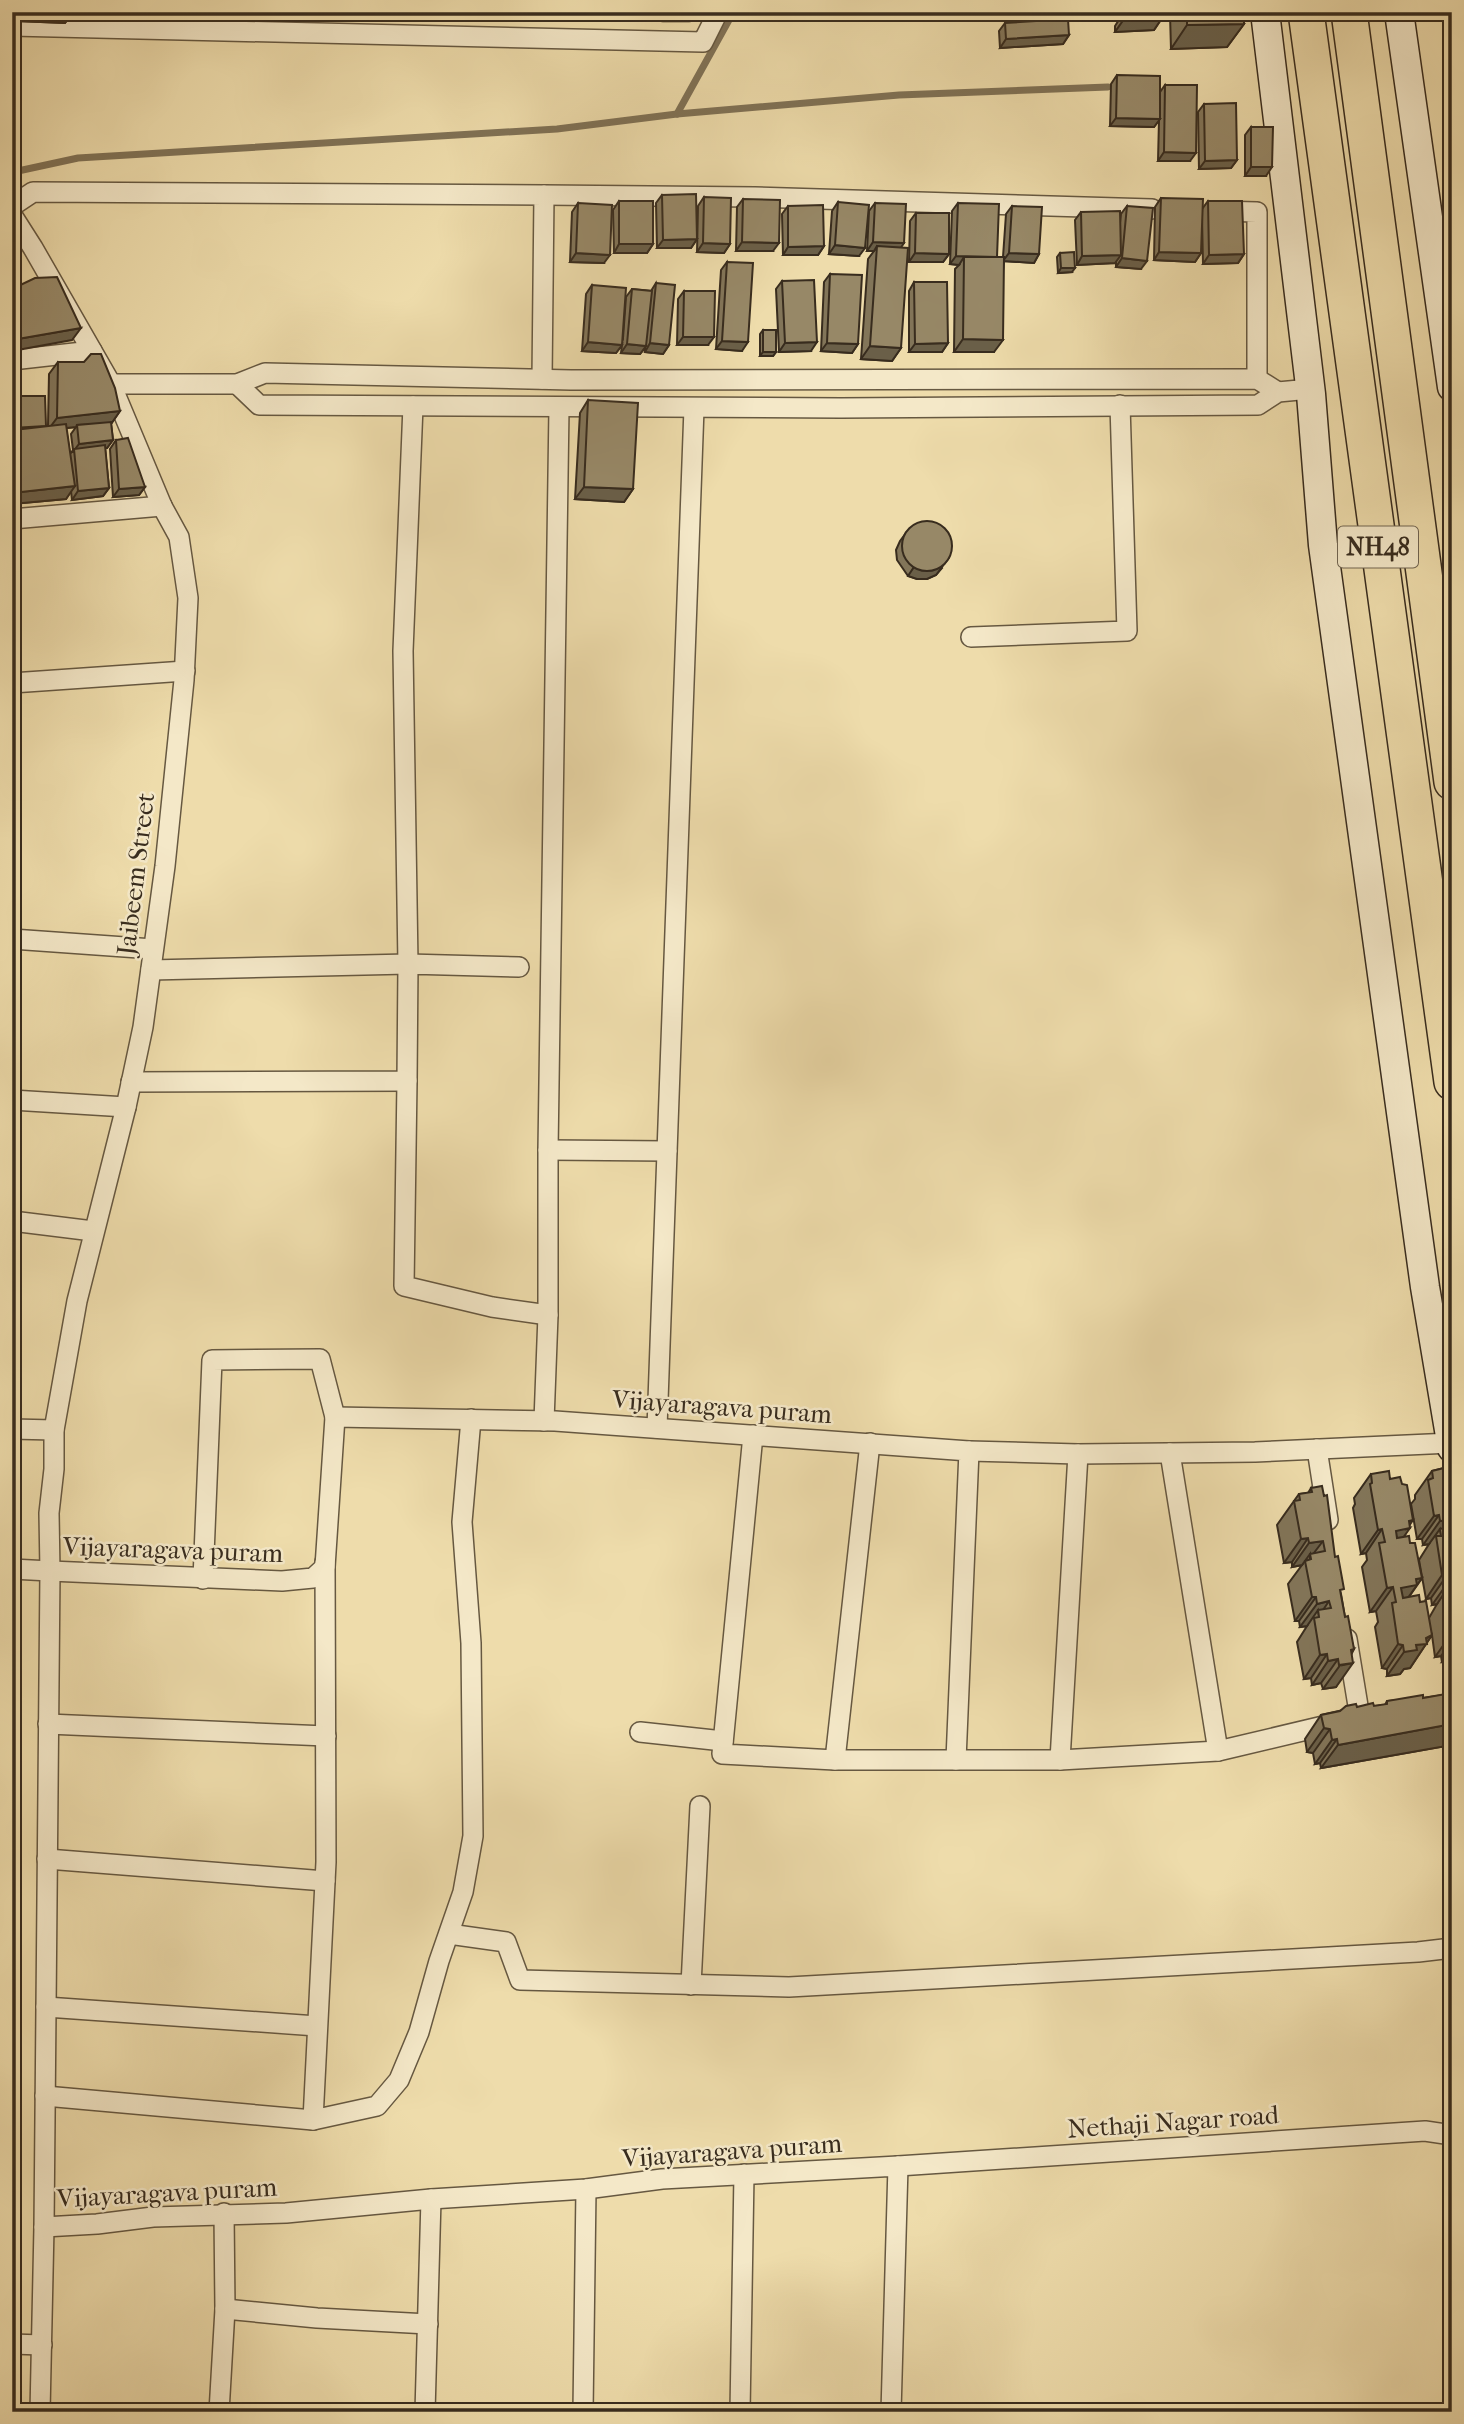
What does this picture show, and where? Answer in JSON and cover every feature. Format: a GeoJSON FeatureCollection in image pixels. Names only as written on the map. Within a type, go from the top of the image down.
{"type":"FeatureCollection","features":[{"type":"Feature","properties":{"kind":"highway","name":"NH48"},"geometry":{"type":"LineString","coordinates":[[1306,12],[1452,1082]]}},
{"type":"Feature","properties":{"kind":"highway","name":"NH48"},"geometry":{"type":"LineString","coordinates":[[1349,12],[1452,782]]}},
{"type":"Feature","properties":{"kind":"main road"},"geometry":{"type":"LineString","coordinates":[[1265,12],[1310,389],[1325,558],[1425,1287],[1451,1445]]}},
{"type":"Feature","properties":{"kind":"main road"},"geometry":{"type":"LineString","coordinates":[[1399,12],[1452,387]]}},
{"type":"Feature","properties":{"kind":"street"},"geometry":{"type":"LineString","coordinates":[[12,26],[703,41],[718,12]]}},
{"type":"Feature","properties":{"kind":"street"},"geometry":{"type":"LineString","coordinates":[[12,206],[33,192],[755,197],[1173,209]]}},
{"type":"Feature","properties":{"kind":"street"},"geometry":{"type":"LineString","coordinates":[[542,379],[544,195]]}},
{"type":"Feature","properties":{"kind":"street"},"geometry":{"type":"LineString","coordinates":[[1201,210],[1257,212],[1257,379]]}},
{"type":"Feature","properties":{"kind":"street","name":"Jaibeem Street"},"geometry":{"type":"LineString","coordinates":[[12,215],[111,384],[162,506],[179,537],[188,598],[184,671],[165,866],[143,1027],[126,1107],[93,1231],[54,1430],[54,1469],[49,1513],[50,1571]]}},
{"type":"Feature","properties":{"kind":"street"},"geometry":{"type":"LineString","coordinates":[[12,360],[92,351]]}},
{"type":"Feature","properties":{"kind":"street"},"geometry":{"type":"LineString","coordinates":[[111,384],[237,384],[265,373],[542,379],[1257,379],[1278,392]]}},
{"type":"Feature","properties":{"kind":"street"},"geometry":{"type":"LineString","coordinates":[[237,384],[259,405],[559,408],[1258,405],[1278,392],[1310,389]]}},
{"type":"Feature","properties":{"kind":"street"},"geometry":{"type":"LineString","coordinates":[[971,636],[1127,631],[1120,405]]}},
{"type":"Feature","properties":{"kind":"street"},"geometry":{"type":"LineString","coordinates":[[413,406],[402,651],[408,964],[404,1286],[492,1307],[548,1315]]}},
{"type":"Feature","properties":{"kind":"street"},"geometry":{"type":"LineString","coordinates":[[544,1421],[548,1315],[559,408]]}},
{"type":"Feature","properties":{"kind":"street"},"geometry":{"type":"LineString","coordinates":[[657,1429],[694,408]]}},
{"type":"Feature","properties":{"kind":"street"},"geometry":{"type":"LineString","coordinates":[[12,519],[162,506]]}},
{"type":"Feature","properties":{"kind":"street"},"geometry":{"type":"LineString","coordinates":[[12,682],[184,671]]}},
{"type":"Feature","properties":{"kind":"street"},"geometry":{"type":"LineString","coordinates":[[12,939],[153,948]]}},
{"type":"Feature","properties":{"kind":"street"},"geometry":{"type":"LineString","coordinates":[[150,970],[408,964],[519,967]]}},
{"type":"Feature","properties":{"kind":"street"},"geometry":{"type":"LineString","coordinates":[[131,1082],[407,1081]]}},
{"type":"Feature","properties":{"kind":"street"},"geometry":{"type":"LineString","coordinates":[[12,1100],[126,1107]]}},
{"type":"Feature","properties":{"kind":"street"},"geometry":{"type":"LineString","coordinates":[[548,1150],[667,1152]]}},
{"type":"Feature","properties":{"kind":"street"},"geometry":{"type":"LineString","coordinates":[[12,1221],[93,1231]]}},
{"type":"Feature","properties":{"kind":"street"},"geometry":{"type":"LineString","coordinates":[[203,1579],[212,1360],[320,1359],[335,1417],[326,1562],[325,1881],[313,2120]]}},
{"type":"Feature","properties":{"kind":"street","name":"Vijayaragava puram"},"geometry":{"type":"LineString","coordinates":[[335,1417],[544,1421],[969,1451],[1078,1454],[1451,1445]]}},
{"type":"Feature","properties":{"kind":"street"},"geometry":{"type":"LineString","coordinates":[[46,2096],[313,2120],[377,2106],[399,2080],[419,2032],[463,1892],[473,1836],[471,1643],[462,1522],[471,1419]]}},
{"type":"Feature","properties":{"kind":"street"},"geometry":{"type":"LineString","coordinates":[[12,1429],[54,1430]]}},
{"type":"Feature","properties":{"kind":"street"},"geometry":{"type":"LineString","coordinates":[[753,1435],[722,1754],[835,1760],[956,1760],[1060,1759],[1218,1751],[1366,1717],[1345,1624]]}},
{"type":"Feature","properties":{"kind":"street"},"geometry":{"type":"LineString","coordinates":[[835,1760],[870,1443]]}},
{"type":"Feature","properties":{"kind":"street"},"geometry":{"type":"LineString","coordinates":[[1317,1450],[1332,1543]]}},
{"type":"Feature","properties":{"kind":"street"},"geometry":{"type":"LineString","coordinates":[[956,1760],[969,1451]]}},
{"type":"Feature","properties":{"kind":"street"},"geometry":{"type":"LineString","coordinates":[[1170,1453],[1218,1751]]}},
{"type":"Feature","properties":{"kind":"street"},"geometry":{"type":"LineString","coordinates":[[1060,1759],[1078,1454]]}},
{"type":"Feature","properties":{"kind":"street","name":"Vijayaragava puram"},"geometry":{"type":"LineString","coordinates":[[326,1562],[325,1567],[313,1578],[282,1581],[50,1571],[44,2227],[153,2217],[286,2213],[431,2199],[586,2189],[662,2179],[898,2166]]}},
{"type":"Feature","properties":{"kind":"street"},"geometry":{"type":"LineString","coordinates":[[12,1569],[50,1571]]}},
{"type":"Feature","properties":{"kind":"street"},"geometry":{"type":"LineString","coordinates":[[48,1724],[326,1736]]}},
{"type":"Feature","properties":{"kind":"street"},"geometry":{"type":"LineString","coordinates":[[639,1732],[723,1741]]}},
{"type":"Feature","properties":{"kind":"street"},"geometry":{"type":"LineString","coordinates":[[691,1984],[700,1806]]}},
{"type":"Feature","properties":{"kind":"street"},"geometry":{"type":"LineString","coordinates":[[47,1859],[325,1881]]}},
{"type":"Feature","properties":{"kind":"street"},"geometry":{"type":"LineString","coordinates":[[449,1934],[506,1942],[520,1980],[789,1987],[1405,1953],[1452,1948]]}},
{"type":"Feature","properties":{"kind":"street"},"geometry":{"type":"LineString","coordinates":[[46,2007],[317,2026]]}},
{"type":"Feature","properties":{"kind":"street","name":"Nethaji Nagar road"},"geometry":{"type":"LineString","coordinates":[[898,2166],[1425,2131],[1452,2135]]}},
{"type":"Feature","properties":{"kind":"street"},"geometry":{"type":"LineString","coordinates":[[891,2412],[898,2166]]}},
{"type":"Feature","properties":{"kind":"street"},"geometry":{"type":"LineString","coordinates":[[740,2412],[744,2174]]}},
{"type":"Feature","properties":{"kind":"street"},"geometry":{"type":"LineString","coordinates":[[583,2412],[586,2189]]}},
{"type":"Feature","properties":{"kind":"street"},"geometry":{"type":"LineString","coordinates":[[425,2412],[431,2199]]}},
{"type":"Feature","properties":{"kind":"street"},"geometry":{"type":"LineString","coordinates":[[219,2412],[225,2309],[224,2213]]}},
{"type":"Feature","properties":{"kind":"street"},"geometry":{"type":"LineString","coordinates":[[40,2412],[44,2227]]}},
{"type":"Feature","properties":{"kind":"street"},"geometry":{"type":"LineString","coordinates":[[225,2309],[317,2318],[428,2324]]}},
{"type":"Feature","properties":{"kind":"street"},"geometry":{"type":"LineString","coordinates":[[12,2344],[42,2346]]}},
{"type":"Feature","properties":{"kind":"building"},"geometry":{"type":"Polygon","coordinates":[[[23,12],[71,12],[71,15],[23,12]]]}},
{"type":"Feature","properties":{"kind":"building"},"geometry":{"type":"Polygon","coordinates":[[[1187,12],[1244,12],[1244,24],[1187,25],[1187,12]]]}},
{"type":"Feature","properties":{"kind":"building"},"geometry":{"type":"Polygon","coordinates":[[[1068,19],[1069,35],[1006,39],[1005,23],[1068,19]]]}},
{"type":"Feature","properties":{"kind":"building"},"geometry":{"type":"Polygon","coordinates":[[[1117,75],[1160,76],[1160,119],[1116,118],[1117,75]]]}},
{"type":"Feature","properties":{"kind":"building"},"geometry":{"type":"Polygon","coordinates":[[[1165,85],[1197,85],[1196,153],[1164,152],[1165,85]]]}},
{"type":"Feature","properties":{"kind":"building"},"geometry":{"type":"Polygon","coordinates":[[[1236,103],[1237,160],[1205,161],[1204,104],[1236,103]]]}},
{"type":"Feature","properties":{"kind":"building"},"geometry":{"type":"Polygon","coordinates":[[[1251,127],[1273,127],[1272,167],[1251,167],[1251,127]]]}},
{"type":"Feature","properties":{"kind":"building"},"geometry":{"type":"Polygon","coordinates":[[[696,194],[697,239],[663,240],[662,195],[696,194]]]}},
{"type":"Feature","properties":{"kind":"building"},"geometry":{"type":"Polygon","coordinates":[[[704,197],[731,198],[730,244],[703,243],[704,197]]]}},
{"type":"Feature","properties":{"kind":"building"},"geometry":{"type":"Polygon","coordinates":[[[1161,198],[1203,199],[1201,253],[1159,252],[1161,198]]]}},
{"type":"Feature","properties":{"kind":"building"},"geometry":{"type":"Polygon","coordinates":[[[743,199],[780,200],[779,243],[742,242],[743,199]]]}},
{"type":"Feature","properties":{"kind":"building"},"geometry":{"type":"Polygon","coordinates":[[[619,201],[653,201],[653,244],[619,244],[619,201]]]}},
{"type":"Feature","properties":{"kind":"building"},"geometry":{"type":"Polygon","coordinates":[[[1208,201],[1242,201],[1244,254],[1209,255],[1208,201]]]}},
{"type":"Feature","properties":{"kind":"building"},"geometry":{"type":"Polygon","coordinates":[[[838,202],[869,205],[865,248],[835,245],[838,202]]]}},
{"type":"Feature","properties":{"kind":"building"},"geometry":{"type":"Polygon","coordinates":[[[578,203],[612,205],[610,255],[576,253],[578,203]]]}},
{"type":"Feature","properties":{"kind":"building"},"geometry":{"type":"Polygon","coordinates":[[[875,203],[906,204],[904,243],[873,242],[875,203]]]}},
{"type":"Feature","properties":{"kind":"building"},"geometry":{"type":"Polygon","coordinates":[[[958,203],[999,204],[997,257],[956,256],[958,203]]]}},
{"type":"Feature","properties":{"kind":"building"},"geometry":{"type":"Polygon","coordinates":[[[823,205],[824,246],[788,247],[788,206],[823,205]]]}},
{"type":"Feature","properties":{"kind":"building"},"geometry":{"type":"Polygon","coordinates":[[[1012,206],[1042,207],[1039,254],[1009,253],[1012,206]]]}},
{"type":"Feature","properties":{"kind":"building"},"geometry":{"type":"Polygon","coordinates":[[[1127,206],[1153,208],[1147,261],[1122,258],[1127,206]]]}},
{"type":"Feature","properties":{"kind":"building"},"geometry":{"type":"Polygon","coordinates":[[[1120,211],[1121,255],[1082,256],[1081,212],[1120,211]]]}},
{"type":"Feature","properties":{"kind":"building"},"geometry":{"type":"Polygon","coordinates":[[[916,213],[949,213],[949,254],[915,253],[916,213]]]}},
{"type":"Feature","properties":{"kind":"building"},"geometry":{"type":"Polygon","coordinates":[[[877,246],[908,248],[901,348],[870,346],[877,246]]]}},
{"type":"Feature","properties":{"kind":"building"},"geometry":{"type":"Polygon","coordinates":[[[1074,252],[1075,268],[1061,268],[1060,253],[1074,252]]]}},
{"type":"Feature","properties":{"kind":"building"},"geometry":{"type":"Polygon","coordinates":[[[964,257],[1004,257],[1003,340],[963,339],[964,257]]]}},
{"type":"Feature","properties":{"kind":"building"},"geometry":{"type":"Polygon","coordinates":[[[727,262],[753,263],[748,342],[722,341],[727,262]]]}},
{"type":"Feature","properties":{"kind":"building"},"geometry":{"type":"Polygon","coordinates":[[[830,274],[862,275],[858,344],[827,343],[830,274]]]}},
{"type":"Feature","properties":{"kind":"building"},"geometry":{"type":"Polygon","coordinates":[[[57,277],[81,328],[12,340],[12,289],[35,278],[57,277]]]}},
{"type":"Feature","properties":{"kind":"building"},"geometry":{"type":"Polygon","coordinates":[[[814,280],[817,342],[785,343],[782,281],[814,280]]]}},
{"type":"Feature","properties":{"kind":"building"},"geometry":{"type":"Polygon","coordinates":[[[914,282],[947,282],[948,343],[915,344],[914,282]]]}},
{"type":"Feature","properties":{"kind":"building"},"geometry":{"type":"Polygon","coordinates":[[[656,283],[675,285],[669,345],[650,343],[656,283]]]}},
{"type":"Feature","properties":{"kind":"building"},"geometry":{"type":"Polygon","coordinates":[[[592,285],[626,288],[622,345],[588,342],[592,285]]]}},
{"type":"Feature","properties":{"kind":"building"},"geometry":{"type":"Polygon","coordinates":[[[632,289],[652,291],[646,346],[627,344],[632,289]]]}},
{"type":"Feature","properties":{"kind":"building"},"geometry":{"type":"Polygon","coordinates":[[[684,291],[715,291],[714,337],[683,337],[684,291]]]}},
{"type":"Feature","properties":{"kind":"building"},"geometry":{"type":"Polygon","coordinates":[[[763,330],[776,330],[776,352],[763,352],[763,330]]]}},
{"type":"Feature","properties":{"kind":"building"},"geometry":{"type":"Polygon","coordinates":[[[91,354],[101,354],[115,388],[120,411],[57,418],[58,362],[84,362],[91,354]]]}},
{"type":"Feature","properties":{"kind":"building"},"geometry":{"type":"Polygon","coordinates":[[[12,396],[45,396],[46,426],[12,428],[12,396]]]}},
{"type":"Feature","properties":{"kind":"building"},"geometry":{"type":"Polygon","coordinates":[[[588,400],[638,403],[633,489],[584,487],[588,400]]]}},
{"type":"Feature","properties":{"kind":"building"},"geometry":{"type":"Polygon","coordinates":[[[111,422],[113,440],[79,444],[77,425],[111,422]]]}},
{"type":"Feature","properties":{"kind":"building"},"geometry":{"type":"Polygon","coordinates":[[[66,424],[75,486],[21,492],[14,430],[66,424]]]}},
{"type":"Feature","properties":{"kind":"building"},"geometry":{"type":"Polygon","coordinates":[[[128,438],[145,487],[119,489],[116,440],[128,438]]]}},
{"type":"Feature","properties":{"kind":"building"},"geometry":{"type":"Polygon","coordinates":[[[105,445],[109,488],[78,491],[74,449],[105,445]]]}},
{"type":"Feature","properties":{"kind":"building"},"geometry":{"type":"Polygon","coordinates":[[[927,521],[945,528],[952,546],[945,564],[927,571],[909,564],[902,546],[909,528],[927,521]]]}},
{"type":"Feature","properties":{"kind":"building"},"geometry":{"type":"Polygon","coordinates":[[[1452,1466],[1452,1520],[1440,1521],[1439,1515],[1434,1516],[1428,1480],[1433,1478],[1432,1471],[1452,1466]]]}},
{"type":"Feature","properties":{"kind":"building"},"geometry":{"type":"Polygon","coordinates":[[[1389,1471],[1390,1479],[1400,1477],[1402,1484],[1407,1485],[1413,1520],[1409,1521],[1410,1528],[1396,1531],[1397,1538],[1409,1536],[1410,1543],[1415,1543],[1422,1578],[1416,1579],[1417,1585],[1401,1588],[1403,1598],[1419,1595],[1420,1602],[1426,1601],[1432,1635],[1426,1638],[1427,1644],[1416,1645],[1417,1650],[1404,1652],[1403,1645],[1398,1644],[1392,1603],[1396,1602],[1393,1587],[1387,1588],[1379,1543],[1385,1542],[1382,1529],[1378,1530],[1370,1484],[1371,1474],[1389,1471]]]}},
{"type":"Feature","properties":{"kind":"building"},"geometry":{"type":"Polygon","coordinates":[[[1322,1486],[1324,1496],[1327,1495],[1335,1557],[1338,1556],[1344,1589],[1340,1590],[1354,1649],[1351,1650],[1353,1663],[1339,1665],[1338,1659],[1328,1661],[1327,1654],[1320,1655],[1314,1618],[1319,1617],[1318,1610],[1331,1608],[1329,1601],[1317,1604],[1316,1597],[1312,1597],[1305,1561],[1311,1559],[1310,1554],[1325,1551],[1323,1541],[1309,1543],[1308,1538],[1301,1539],[1294,1501],[1300,1500],[1299,1494],[1312,1492],[1311,1488],[1322,1486]]]}},
{"type":"Feature","properties":{"kind":"building"},"geometry":{"type":"Polygon","coordinates":[[[1452,1526],[1452,1581],[1449,1581],[1448,1574],[1442,1575],[1436,1536],[1441,1536],[1440,1529],[1452,1526]]]}},
{"type":"Feature","properties":{"kind":"building"},"geometry":{"type":"Polygon","coordinates":[[[1449,1586],[1452,1586],[1452,1633],[1445,1594],[1451,1593],[1449,1586]]]}},
{"type":"Feature","properties":{"kind":"building"},"geometry":{"type":"Polygon","coordinates":[[[1452,1690],[1452,1724],[1338,1745],[1337,1739],[1332,1740],[1330,1729],[1324,1728],[1321,1715],[1340,1711],[1346,1706],[1356,1704],[1357,1707],[1373,1703],[1374,1706],[1423,1695],[1423,1698],[1446,1694],[1445,1691],[1452,1690]]]}},
{"type":"Feature","properties":{"kind":"waterway"},"geometry":{"type":"LineString","coordinates":[[663,19],[689,19]]}},
{"type":"Feature","properties":{"kind":"waterway"},"geometry":{"type":"LineString","coordinates":[[677,114],[729,20]]}},
{"type":"Feature","properties":{"kind":"waterway"},"geometry":{"type":"LineString","coordinates":[[18,171],[78,158],[557,129],[677,114],[899,95],[1108,87]]}}]}
